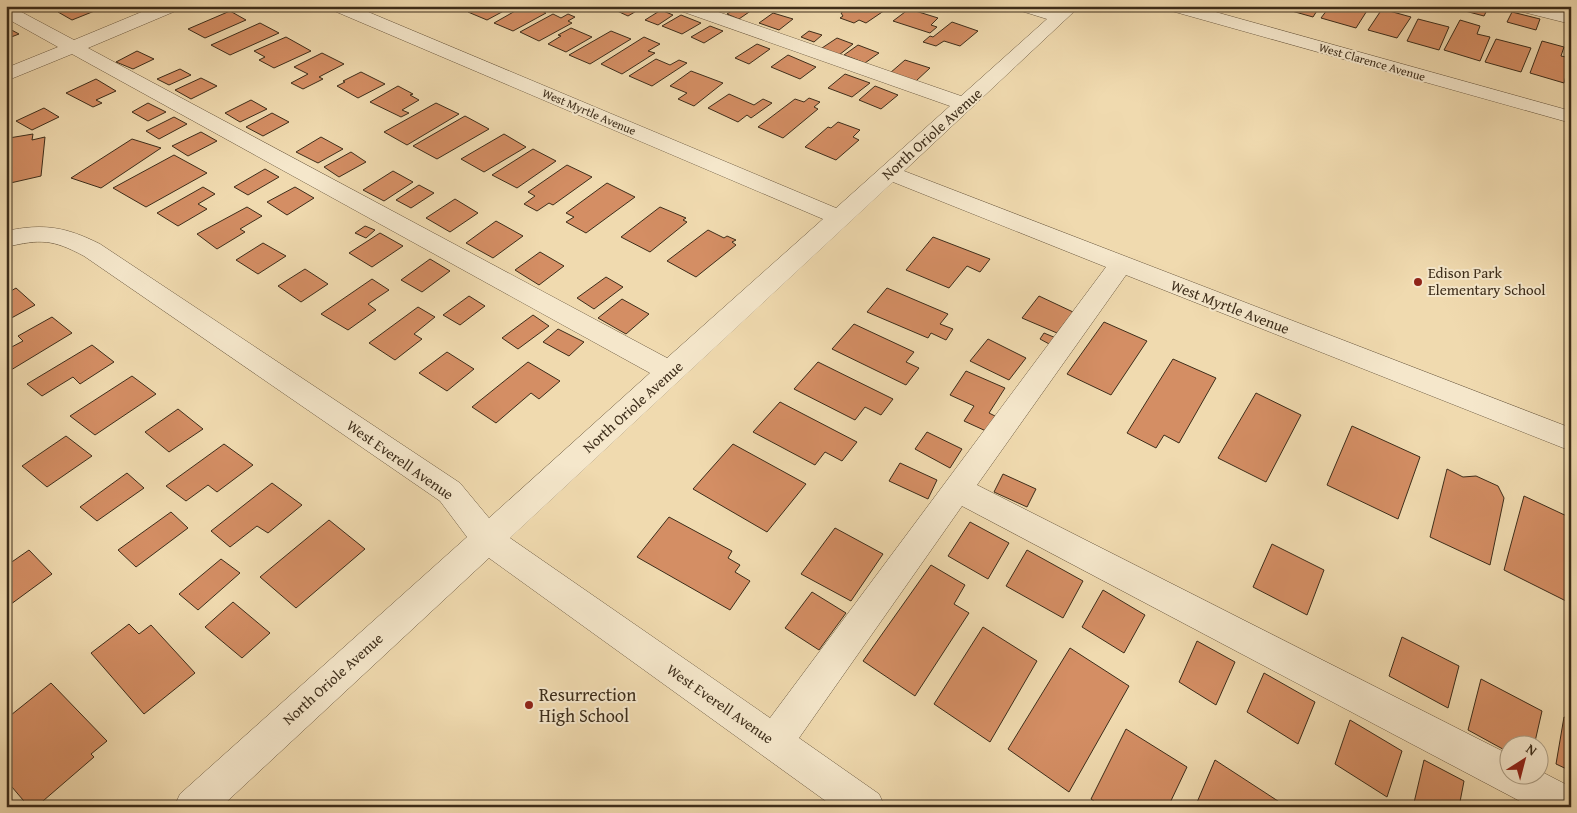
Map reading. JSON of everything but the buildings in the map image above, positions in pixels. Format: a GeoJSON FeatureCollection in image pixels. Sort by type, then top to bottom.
{"type":"FeatureCollection","features":[{"type":"Feature","properties":{"kind":"street"},"geometry":{"type":"LineString","coordinates":[[6,75],[172,6]]}},
{"type":"Feature","properties":{"kind":"street","name":"West Myrtle Avenue"},"geometry":{"type":"LineString","coordinates":[[338,6],[840,218]]}},
{"type":"Feature","properties":{"kind":"street"},"geometry":{"type":"LineString","coordinates":[[684,6],[965,104]]}},
{"type":"Feature","properties":{"kind":"street"},"geometry":{"type":"LineString","coordinates":[[1024,6],[1066,12]]}},
{"type":"Feature","properties":{"kind":"street","name":"West Clarence Avenue"},"geometry":{"type":"LineString","coordinates":[[1174,6],[1571,117]]}},
{"type":"Feature","properties":{"kind":"street"},"geometry":{"type":"LineString","coordinates":[[1521,6],[1571,19]]}},
{"type":"Feature","properties":{"kind":"street"},"geometry":{"type":"LineString","coordinates":[[6,11],[670,372]]}},
{"type":"Feature","properties":{"kind":"street","name":"North Oriole Avenue"},"geometry":{"type":"LineString","coordinates":[[193,807],[1066,12]]}},
{"type":"Feature","properties":{"kind":"street","name":"West Myrtle Avenue"},"geometry":{"type":"LineString","coordinates":[[889,174],[1571,440]]}},
{"type":"Feature","properties":{"kind":"street","name":"West Everell Avenue"},"geometry":{"type":"LineString","coordinates":[[6,239],[27,234],[50,232],[68,238],[92,250],[450,492],[487,539],[866,807]]}},
{"type":"Feature","properties":{"kind":"street"},"geometry":{"type":"LineString","coordinates":[[774,742],[1121,264]]}},
{"type":"Feature","properties":{"kind":"street"},"geometry":{"type":"LineString","coordinates":[[957,489],[1500,770]]}},
{"type":"Feature","properties":{"kind":"street"},"geometry":{"type":"LineString","coordinates":[[1531,786],[1570,807]]}},
{"type":"Feature","properties":{"kind":"place","name":"Edison Park Elementary School"},"geometry":{"type":"Point","coordinates":[1418,282]}},
{"type":"Feature","properties":{"kind":"place","name":"Resurrection High School"},"geometry":{"type":"Point","coordinates":[529,705]}}]}
